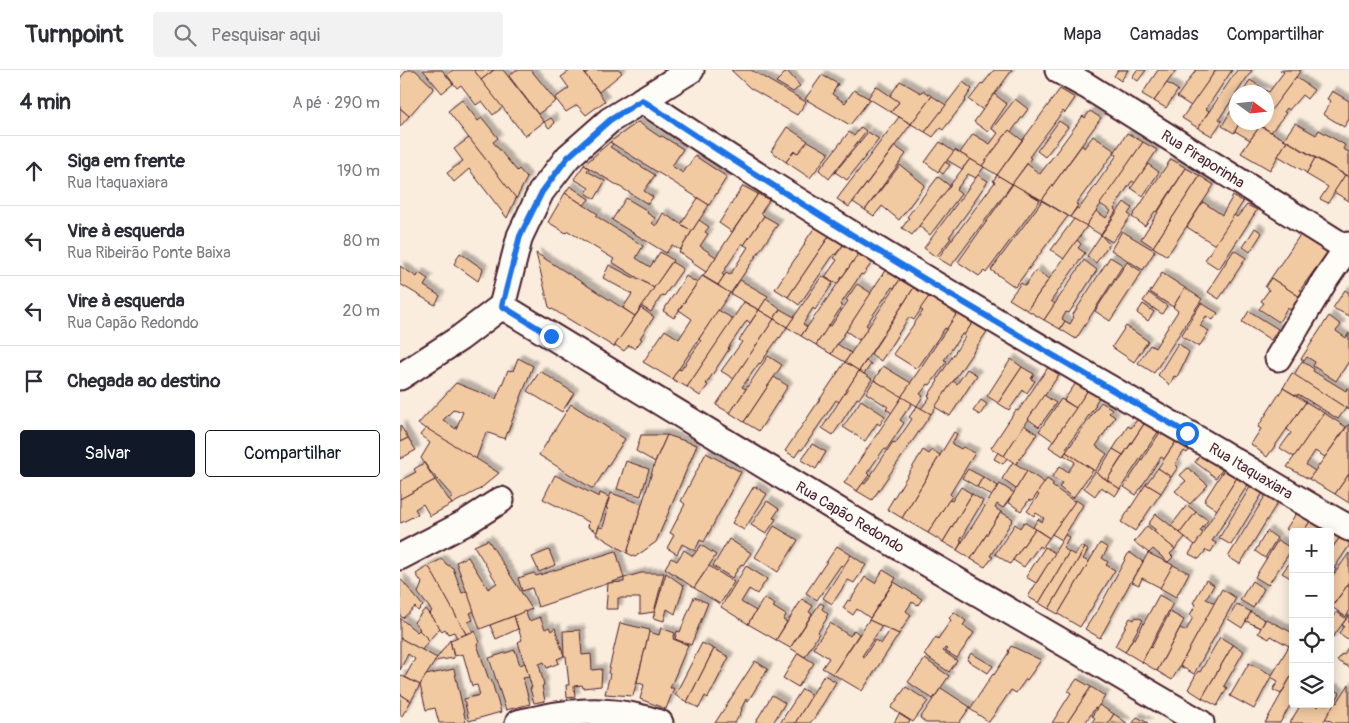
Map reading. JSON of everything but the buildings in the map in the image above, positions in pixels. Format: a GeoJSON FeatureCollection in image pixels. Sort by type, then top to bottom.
{"type":"FeatureCollection","features":[{"type":"Feature","properties":{"kind":"street"},"geometry":{"type":"LineString","coordinates":[[400,377],[460,338],[502,306],[520,236],[542,192],[568,157],[610,120],[642,100],[666,77],[691,70]]}},
{"type":"Feature","properties":{"kind":"street","name":"Rua Piraporinha"},"geometry":{"type":"LineString","coordinates":[[1058,70],[1348,246]]}},
{"type":"Feature","properties":{"kind":"street","name":"Rua Itaquaxiara"},"geometry":{"type":"LineString","coordinates":[[642,100],[804,206],[935,286],[1349,528]]}},
{"type":"Feature","properties":{"kind":"street"},"geometry":{"type":"LineString","coordinates":[[1278,358],[1348,246]]}},
{"type":"Feature","properties":{"kind":"street","name":"Rua Capão Redondo"},"geometry":{"type":"LineString","coordinates":[[502,306],[871,530],[1201,723]]}},
{"type":"Feature","properties":{"kind":"street"},"geometry":{"type":"LineString","coordinates":[[400,557],[465,523],[501,500]]}},
{"type":"Feature","properties":{"kind":"street"},"geometry":{"type":"LineString","coordinates":[[518,723],[554,715],[599,711],[634,715],[660,723]]}},
{"type":"Feature","properties":{"kind":"route"},"geometry":{"type":"LineString","coordinates":[[551,336],[502,306],[520,236],[542,192],[568,157],[610,120],[642,100],[804,206],[1187,433]]}}]}
